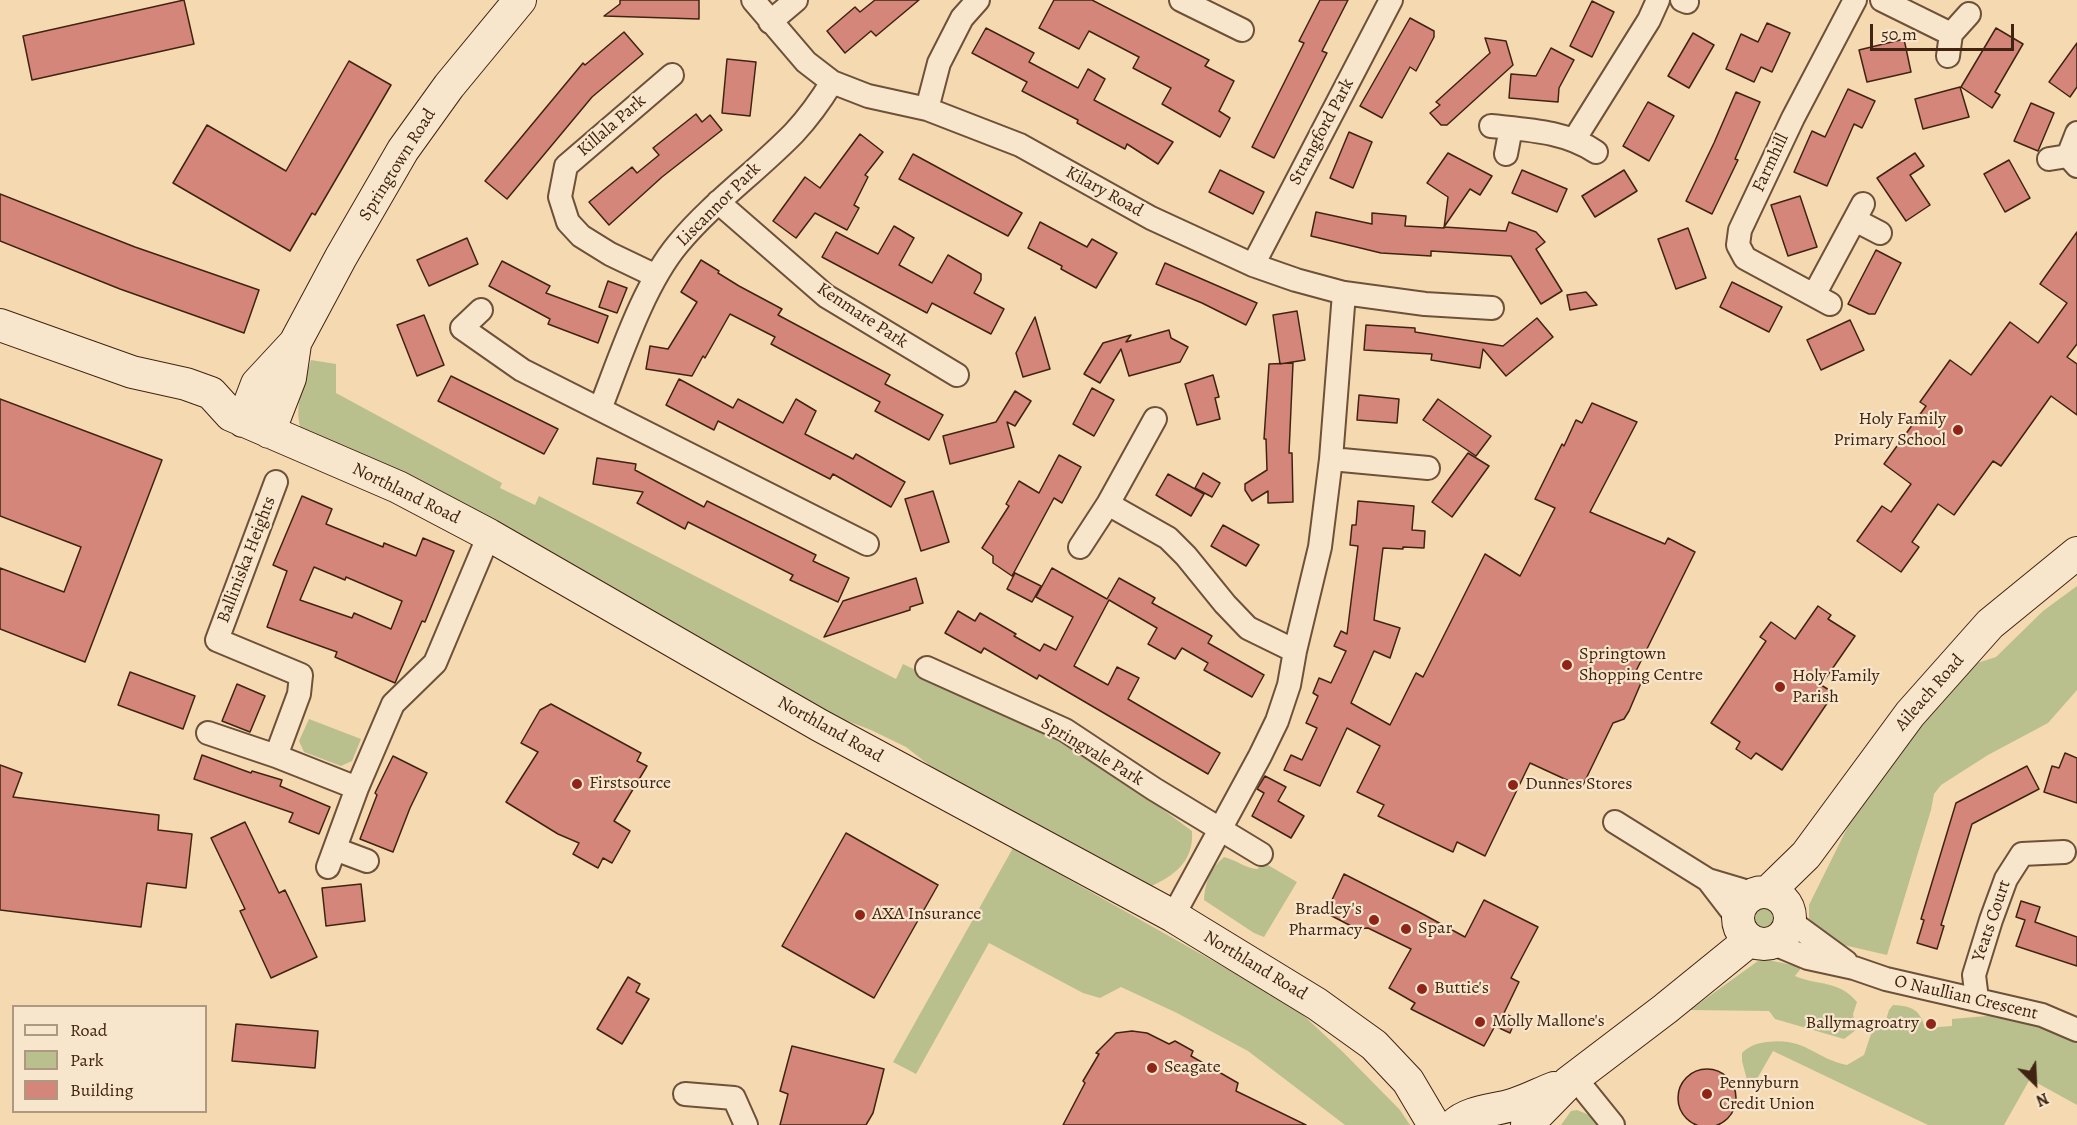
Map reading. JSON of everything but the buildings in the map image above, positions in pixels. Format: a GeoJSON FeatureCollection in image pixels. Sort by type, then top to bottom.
{"type":"FeatureCollection","features":[{"type":"Feature","properties":{"kind":"main road","name":"Springtown Road"},"geometry":{"type":"LineString","coordinates":[[248,423],[257,384],[295,343],[341,257],[403,150],[448,86],[520,0]]}},
{"type":"Feature","properties":{"kind":"main road","name":"Northland Road"},"geometry":{"type":"LineString","coordinates":[[0,325],[132,372],[186,384],[211,393],[248,423],[398,487],[489,536],[819,725],[1173,916],[1317,1004],[1374,1044],[1408,1081],[1434,1125]]}},
{"type":"Feature","properties":{"kind":"main road","name":"Aileach Road"},"geometry":{"type":"LineString","coordinates":[[1766,916],[1806,855],[1910,714],[1990,624],[2077,553]]}},
{"type":"Feature","properties":{"kind":"main road"},"geometry":{"type":"LineString","coordinates":[[1527,1125],[1572,1080],[1665,1009],[1766,916]]}},
{"type":"Feature","properties":{"kind":"main road"},"geometry":{"type":"LineString","coordinates":[[1477,1119],[1572,1080]]}},
{"type":"Feature","properties":{"kind":"main road","name":"Northland Road"},"geometry":{"type":"LineString","coordinates":[[1408,1081],[1477,1119]]}},
{"type":"Feature","properties":{"kind":"street","name":"Kilary Road"},"geometry":{"type":"LineString","coordinates":[[753,0],[806,62],[832,82],[868,96],[927,110],[1020,145],[1151,218],[1253,265],[1344,293],[1425,304],[1492,308]]}},
{"type":"Feature","properties":{"kind":"street"},"geometry":{"type":"LineString","coordinates":[[770,21],[796,0]]}},
{"type":"Feature","properties":{"kind":"street"},"geometry":{"type":"LineString","coordinates":[[927,110],[939,63],[962,18],[978,0]]}},
{"type":"Feature","properties":{"kind":"street"},"geometry":{"type":"LineString","coordinates":[[1181,0],[1242,30]]}},
{"type":"Feature","properties":{"kind":"street","name":"Strangford Park"},"geometry":{"type":"LineString","coordinates":[[1253,265],[1391,0]]}},
{"type":"Feature","properties":{"kind":"street"},"geometry":{"type":"LineString","coordinates":[[1574,140],[1649,20],[1658,0]]}},
{"type":"Feature","properties":{"kind":"street","name":"Farmhill"},"geometry":{"type":"LineString","coordinates":[[1855,0],[1793,118],[1740,230],[1738,245],[1745,258],[1822,300],[1859,212],[1880,233]]}},
{"type":"Feature","properties":{"kind":"street"},"geometry":{"type":"LineString","coordinates":[[1882,0],[1950,45],[1969,14]]}},
{"type":"Feature","properties":{"kind":"street","name":"Killala Park"},"geometry":{"type":"LineString","coordinates":[[656,276],[610,254],[581,236],[568,222],[560,197],[566,166],[672,75]]}},
{"type":"Feature","properties":{"kind":"street","name":"Liscannor Park"},"geometry":{"type":"LineString","coordinates":[[600,409],[645,298],[656,276],[677,245],[718,202],[794,133],[832,82]]}},
{"type":"Feature","properties":{"kind":"street"},"geometry":{"type":"LineString","coordinates":[[1506,154],[1501,127],[1557,134],[1596,152]]}},
{"type":"Feature","properties":{"kind":"street"},"geometry":{"type":"LineString","coordinates":[[2065,160],[2077,133]]}},
{"type":"Feature","properties":{"kind":"street","name":"Kenmare Park"},"geometry":{"type":"LineString","coordinates":[[718,202],[826,296],[957,375]]}},
{"type":"Feature","properties":{"kind":"street"},"geometry":{"type":"LineString","coordinates":[[1173,916],[1277,721],[1289,685],[1320,547],[1331,459],[1344,293]]}},
{"type":"Feature","properties":{"kind":"street"},"geometry":{"type":"LineString","coordinates":[[481,310],[462,328],[522,370],[867,544]]}},
{"type":"Feature","properties":{"kind":"street"},"geometry":{"type":"LineString","coordinates":[[1080,547],[1108,504],[1155,419]]}},
{"type":"Feature","properties":{"kind":"street"},"geometry":{"type":"LineString","coordinates":[[1331,459],[1415,460]]}},
{"type":"Feature","properties":{"kind":"street","name":"Balliniska Heights"},"geometry":{"type":"LineString","coordinates":[[276,482],[217,640],[301,675],[300,694],[276,756]]}},
{"type":"Feature","properties":{"kind":"street"},"geometry":{"type":"LineString","coordinates":[[1108,504],[1168,538],[1186,556],[1224,604],[1248,628],[1295,651]]}},
{"type":"Feature","properties":{"kind":"street"},"geometry":{"type":"LineString","coordinates":[[367,861],[332,858],[357,789],[393,704],[435,663],[489,536]]}},
{"type":"Feature","properties":{"kind":"street","name":"Springvale Park"},"geometry":{"type":"LineString","coordinates":[[927,668],[1065,730],[1154,789],[1261,854]]}},
{"type":"Feature","properties":{"kind":"street"},"geometry":{"type":"LineString","coordinates":[[208,733],[276,756],[357,789]]}},
{"type":"Feature","properties":{"kind":"street","name":"O Naullian Crescent"},"geometry":{"type":"LineString","coordinates":[[1615,822],[1854,968],[1886,979],[2042,1015],[2077,1029]]}},
{"type":"Feature","properties":{"kind":"street","name":"Yeats Court"},"geometry":{"type":"LineString","coordinates":[[1977,999],[1974,975],[1990,920],[2012,867],[2022,854],[2064,852]]}},
{"type":"Feature","properties":{"kind":"street"},"geometry":{"type":"LineString","coordinates":[[1572,1080],[1613,1125]]}},
{"type":"Feature","properties":{"kind":"street"},"geometry":{"type":"LineString","coordinates":[[685,1094],[734,1098],[746,1125]]}},
{"type":"Feature","properties":{"kind":"green space"},"geometry":{"type":"Polygon","coordinates":[[[311,360],[336,364],[336,393],[502,483],[500,488],[535,505],[539,496],[896,679],[903,664],[1061,740],[1128,784],[1192,831],[1192,842],[1186,859],[1174,873],[1149,887],[952,783],[906,747],[837,717],[301,429],[299,403],[311,360]]]}},
{"type":"Feature","properties":{"kind":"green space"},"geometry":{"type":"Polygon","coordinates":[[[2077,586],[2077,690],[2048,723],[1988,755],[1941,785],[1934,794],[1887,955],[1835,943],[1811,925],[1809,905],[1858,806],[1910,734],[1971,665],[1996,657],[2043,611],[2077,586]]]}},
{"type":"Feature","properties":{"kind":"green space"},"geometry":{"type":"Polygon","coordinates":[[[309,719],[361,739],[352,761],[341,766],[304,752],[299,741],[309,719]]]}},
{"type":"Feature","properties":{"kind":"green space"},"geometry":{"type":"Polygon","coordinates":[[[1013,848],[1254,984],[1303,1015],[1400,1110],[1410,1125],[1345,1125],[1248,1051],[1177,1013],[1121,987],[1100,998],[1083,993],[989,943],[916,1074],[893,1062],[1013,848]]]}},
{"type":"Feature","properties":{"kind":"green space"},"geometry":{"type":"Polygon","coordinates":[[[1224,857],[1254,869],[1258,869],[1261,861],[1297,882],[1264,937],[1254,933],[1204,900],[1209,876],[1224,857]]]}},
{"type":"Feature","properties":{"kind":"green space"},"geometry":{"type":"Polygon","coordinates":[[[1764,900],[1777,905],[1782,918],[1777,931],[1764,936],[1751,931],[1746,918],[1751,905],[1764,900]]]}},
{"type":"Feature","properties":{"kind":"green space"},"geometry":{"type":"Polygon","coordinates":[[[1768,960],[1802,967],[1795,976],[1836,987],[1850,995],[1857,1002],[1853,1014],[1856,1030],[1844,1039],[1775,1019],[1769,1011],[1690,1010],[1758,961],[1768,960]]]}},
{"type":"Feature","properties":{"kind":"green space"},"geometry":{"type":"Polygon","coordinates":[[[1893,1005],[1906,1006],[1915,1010],[1921,1017],[1925,1028],[1952,1026],[1952,1019],[1998,1015],[2077,1036],[2077,1105],[2030,1079],[2004,1125],[1928,1125],[1773,1051],[1750,1091],[1742,1053],[1750,1047],[1767,1042],[1791,1042],[1847,1065],[1864,1055],[1875,1022],[1885,1023],[1893,1005]]]}},
{"type":"Feature","properties":{"kind":"green space"},"geometry":{"type":"Polygon","coordinates":[[[1577,1110],[1594,1117],[1600,1125],[1561,1125],[1571,1111],[1577,1110]]]}},
{"type":"Feature","properties":{"kind":"place","name":"Holy Family Primary School"},"geometry":{"type":"Point","coordinates":[1958,430]}},
{"type":"Feature","properties":{"kind":"place","name":"Springtown Shopping Centre"},"geometry":{"type":"Point","coordinates":[1567,665]}},
{"type":"Feature","properties":{"kind":"place","name":"Holy Family Parish"},"geometry":{"type":"Point","coordinates":[1780,687]}},
{"type":"Feature","properties":{"kind":"place","name":"Firstsource"},"geometry":{"type":"Point","coordinates":[577,784]}},
{"type":"Feature","properties":{"kind":"place","name":"Dunnes Stores"},"geometry":{"type":"Point","coordinates":[1513,785]}},
{"type":"Feature","properties":{"kind":"place","name":"AXA Insurance"},"geometry":{"type":"Point","coordinates":[860,915]}},
{"type":"Feature","properties":{"kind":"place","name":"Bradley's Pharmacy"},"geometry":{"type":"Point","coordinates":[1374,920]}},
{"type":"Feature","properties":{"kind":"place","name":"Spar"},"geometry":{"type":"Point","coordinates":[1406,929]}},
{"type":"Feature","properties":{"kind":"place","name":"Buttie's"},"geometry":{"type":"Point","coordinates":[1422,989]}},
{"type":"Feature","properties":{"kind":"place","name":"Molly Mallone's"},"geometry":{"type":"Point","coordinates":[1480,1022]}},
{"type":"Feature","properties":{"kind":"place","name":"Ballymagroatry"},"geometry":{"type":"Point","coordinates":[1931,1024]}},
{"type":"Feature","properties":{"kind":"place","name":"Seagate"},"geometry":{"type":"Point","coordinates":[1152,1068]}},
{"type":"Feature","properties":{"kind":"place","name":"Pennyburn Credit Union"},"geometry":{"type":"Point","coordinates":[1707,1094]}}]}
